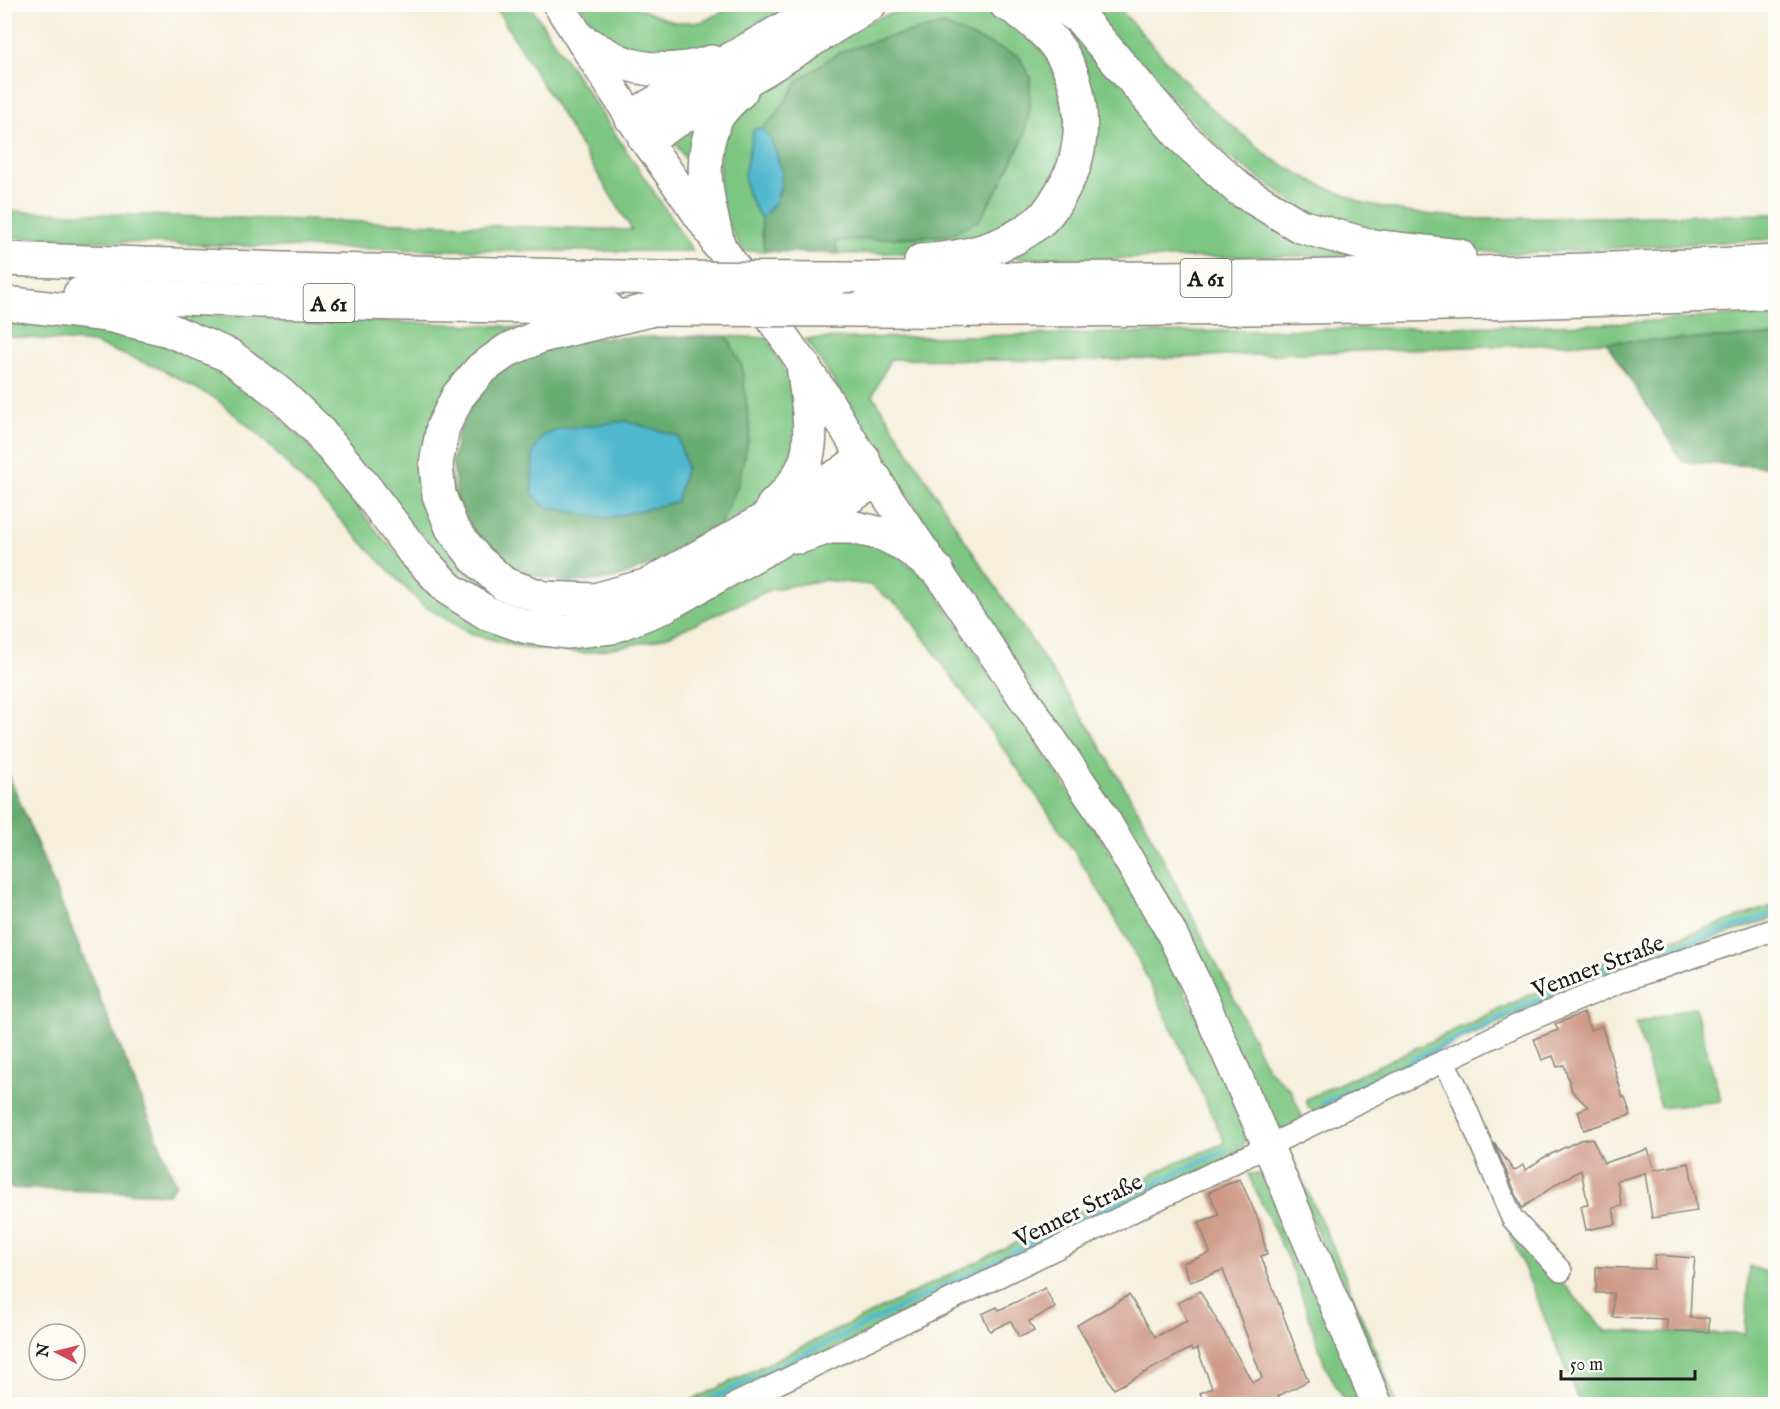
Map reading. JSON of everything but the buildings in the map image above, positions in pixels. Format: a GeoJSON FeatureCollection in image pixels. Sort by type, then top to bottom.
{"type":"FeatureCollection","features":[{"type":"Feature","properties":{"kind":"highway"},"geometry":{"type":"LineString","coordinates":[[718,244],[707,199],[705,158],[714,122],[764,56],[827,4]]}},
{"type":"Feature","properties":{"kind":"highway"},"geometry":{"type":"LineString","coordinates":[[638,128],[764,56],[870,4]]}},
{"type":"Feature","properties":{"kind":"highway"},"geometry":{"type":"LineString","coordinates":[[835,279],[872,265],[953,259],[979,252],[1005,242],[1038,223],[1057,201],[1074,167],[1081,132],[1079,97],[1068,64],[1049,35],[1016,8],[1006,4]]}},
{"type":"Feature","properties":{"kind":"highway"},"geometry":{"type":"LineString","coordinates":[[1060,4],[1081,19],[1190,144],[1239,189],[1300,226],[1371,246],[1576,270]]}},
{"type":"Feature","properties":{"kind":"highway"},"geometry":{"type":"LineString","coordinates":[[584,42],[630,65],[662,70],[695,68],[764,56]]}},
{"type":"Feature","properties":{"kind":"highway","name":"A 61"},"geometry":{"type":"LineString","coordinates":[[4,259],[284,269],[657,293],[856,310],[1459,304],[1776,292]]}},
{"type":"Feature","properties":{"kind":"highway","name":"A 61"},"geometry":{"type":"LineString","coordinates":[[4,290],[260,301],[657,293],[835,279],[1224,278],[1576,270],[1776,262]]}},
{"type":"Feature","properties":{"kind":"highway"},"geometry":{"type":"LineString","coordinates":[[657,293],[508,350],[481,369],[458,396],[443,427],[436,464],[439,495],[452,528],[475,558],[504,584],[544,598],[595,600],[649,585],[842,473],[870,469]]}},
{"type":"Feature","properties":{"kind":"highway"},"geometry":{"type":"LineString","coordinates":[[4,303],[108,315],[169,330],[230,356],[280,394],[316,428],[413,551],[449,589],[487,613],[527,627],[566,632],[611,627],[660,608],[774,544],[870,469]]}},
{"type":"Feature","properties":{"kind":"highway"},"geometry":{"type":"LineString","coordinates":[[740,534],[779,500],[799,474],[807,458],[808,402],[803,364]]}},
{"type":"Feature","properties":{"kind":"highway"},"geometry":{"type":"LineString","coordinates":[[774,544],[829,527],[851,527],[883,534],[903,543],[937,570]]}},
{"type":"Feature","properties":{"kind":"street"},"geometry":{"type":"LineString","coordinates":[[558,4],[638,128],[824,394],[870,469],[1098,808],[1170,930],[1268,1146],[1377,1404]]}},
{"type":"Feature","properties":{"kind":"street","name":"Venner Straße"},"geometry":{"type":"LineString","coordinates":[[735,1404],[1520,1024],[1626,979],[1776,929]]}},
{"type":"Feature","properties":{"kind":"street"},"geometry":{"type":"LineString","coordinates":[[1443,1061],[1457,1087],[1512,1218],[1561,1271]]}},
{"type":"Feature","properties":{"kind":"green space"},"geometry":{"type":"Polygon","coordinates":[[[529,4],[693,251],[349,249],[5,237],[5,211],[632,230],[494,5],[529,4]]]}},
{"type":"Feature","properties":{"kind":"green space"},"geometry":{"type":"Polygon","coordinates":[[[932,4],[953,4],[988,10],[1018,25],[1044,53],[1059,80],[1066,106],[1066,134],[1059,164],[1044,193],[1026,213],[997,234],[945,252],[838,254],[835,241],[950,235],[979,220],[1001,184],[1024,137],[1030,107],[980,41],[944,25],[888,37],[838,53],[799,80],[776,116],[761,128],[754,129],[747,192],[761,219],[764,251],[743,251],[719,208],[720,124],[741,98],[837,38],[880,17],[932,4]]]}},
{"type":"Feature","properties":{"kind":"green space"},"geometry":{"type":"Polygon","coordinates":[[[1021,4],[1050,5],[1170,129],[1372,255],[992,258],[1025,240],[1088,127],[1021,4]]]}},
{"type":"Feature","properties":{"kind":"green space"},"geometry":{"type":"Polygon","coordinates":[[[580,5],[630,5],[674,22],[702,22],[736,5],[799,5],[744,37],[696,58],[626,55],[593,25],[580,5]]]}},
{"type":"Feature","properties":{"kind":"green space"},"geometry":{"type":"Polygon","coordinates":[[[1079,5],[1116,5],[1206,104],[1272,159],[1316,183],[1364,203],[1405,212],[1476,219],[1775,214],[1775,239],[1507,254],[1388,240],[1304,209],[1227,156],[1097,19],[1079,5]]]}},
{"type":"Feature","properties":{"kind":"green space"},"geometry":{"type":"Polygon","coordinates":[[[944,25],[1019,56],[1030,77],[1030,107],[1024,137],[1001,184],[979,220],[950,235],[835,241],[838,254],[764,251],[761,219],[766,213],[773,147],[771,139],[761,128],[776,116],[799,80],[838,53],[888,37],[944,25]]]}},
{"type":"Feature","properties":{"kind":"green space"},"geometry":{"type":"Polygon","coordinates":[[[700,114],[695,161],[689,165],[670,135],[700,114]]]}},
{"type":"Feature","properties":{"kind":"green space"},"geometry":{"type":"Polygon","coordinates":[[[151,313],[503,326],[521,329],[435,422],[476,567],[583,604],[565,622],[467,590],[340,448],[151,313]]]}},
{"type":"Feature","properties":{"kind":"green space"},"geometry":{"type":"Polygon","coordinates":[[[1776,313],[1775,336],[1082,361],[890,359],[873,395],[962,536],[1093,733],[1139,812],[1239,1008],[1261,1057],[1268,1069],[1291,1090],[1304,1121],[1284,1130],[1279,1128],[1253,1088],[1122,827],[806,339],[1603,324],[1776,313]]]}},
{"type":"Feature","properties":{"kind":"green space"},"geometry":{"type":"Polygon","coordinates":[[[4,316],[42,319],[138,337],[179,351],[209,365],[255,394],[304,440],[381,536],[430,588],[519,637],[798,544],[870,536],[925,576],[1139,896],[1246,1119],[1246,1141],[1235,1155],[721,1404],[684,1404],[1179,1161],[1225,1143],[1151,986],[1101,894],[1030,786],[903,609],[870,585],[825,580],[772,589],[670,635],[652,641],[585,653],[523,648],[471,634],[422,605],[258,434],[216,399],[161,369],[93,343],[5,336],[4,316]]]}},
{"type":"Feature","properties":{"kind":"green space"},"geometry":{"type":"Polygon","coordinates":[[[727,336],[767,338],[793,385],[801,448],[764,505],[716,533],[738,485],[742,367],[727,336]]]}},
{"type":"Feature","properties":{"kind":"green space"},"geometry":{"type":"Polygon","coordinates":[[[727,336],[742,367],[750,432],[738,485],[716,533],[666,559],[614,579],[568,583],[523,573],[495,555],[475,534],[459,503],[452,462],[459,429],[482,385],[510,362],[571,338],[727,336]],[[626,421],[686,467],[678,436],[626,421]]]}},
{"type":"Feature","properties":{"kind":"green space"},"geometry":{"type":"Polygon","coordinates":[[[1775,336],[1775,467],[1683,462],[1606,342],[1775,336]]]}},
{"type":"Feature","properties":{"kind":"green space"},"geometry":{"type":"Polygon","coordinates":[[[4,763],[176,1184],[169,1194],[5,1188],[4,763]]]}},
{"type":"Feature","properties":{"kind":"green space"},"geometry":{"type":"Polygon","coordinates":[[[1775,905],[1775,918],[1674,951],[1534,1007],[1424,1057],[1314,1112],[1308,1107],[1306,1099],[1588,968],[1775,905]]]}},
{"type":"Feature","properties":{"kind":"green space"},"geometry":{"type":"Polygon","coordinates":[[[1695,1007],[1721,1101],[1661,1108],[1636,1023],[1695,1007]]]}},
{"type":"Feature","properties":{"kind":"green space"},"geometry":{"type":"Polygon","coordinates":[[[1288,1149],[1334,1249],[1397,1404],[1388,1404],[1290,1166],[1288,1149]]]}},
{"type":"Feature","properties":{"kind":"green space"},"geometry":{"type":"Polygon","coordinates":[[[1248,1174],[1268,1174],[1369,1404],[1345,1404],[1325,1366],[1295,1275],[1248,1174]]]}},
{"type":"Feature","properties":{"kind":"green space"},"geometry":{"type":"Polygon","coordinates":[[[1504,1219],[1606,1331],[1745,1334],[1749,1266],[1775,1272],[1775,1404],[1580,1404],[1504,1219]]]}},
{"type":"Feature","properties":{"kind":"water"},"geometry":{"type":"Polygon","coordinates":[[[761,128],[771,139],[782,171],[780,189],[775,203],[761,219],[747,192],[744,174],[754,129],[761,128]]]}},
{"type":"Feature","properties":{"kind":"water"},"geometry":{"type":"Polygon","coordinates":[[[626,421],[678,436],[686,467],[676,502],[608,518],[546,507],[532,493],[533,454],[542,436],[560,429],[626,421]]]}},
{"type":"Feature","properties":{"kind":"waterway"},"geometry":{"type":"LineString","coordinates":[[1323,1103],[1594,973],[1776,913]]}},
{"type":"Feature","properties":{"kind":"waterway"},"geometry":{"type":"LineString","coordinates":[[701,1404],[1225,1150]]}}]}
